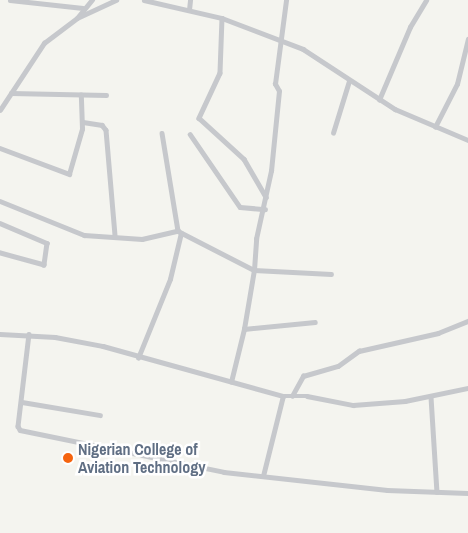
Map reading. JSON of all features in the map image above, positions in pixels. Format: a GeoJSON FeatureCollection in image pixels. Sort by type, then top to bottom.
{"type":"FeatureCollection","features":[{"type":"Feature","properties":{"kind":"street"},"geometry":{"type":"LineString","coordinates":[[10,0],[83,9]]}},
{"type":"Feature","properties":{"kind":"street"},"geometry":{"type":"LineString","coordinates":[[82,0],[83,9]]}},
{"type":"Feature","properties":{"kind":"street"},"geometry":{"type":"LineString","coordinates":[[77,18],[92,0]]}},
{"type":"Feature","properties":{"kind":"street"},"geometry":{"type":"LineString","coordinates":[[0,110],[37,50],[77,18],[116,0]]}},
{"type":"Feature","properties":{"kind":"street"},"geometry":{"type":"LineString","coordinates":[[144,0],[222,18],[303,50],[378,100],[434,127],[468,140]]}},
{"type":"Feature","properties":{"kind":"street"},"geometry":{"type":"LineString","coordinates":[[189,10],[190,0]]}},
{"type":"Feature","properties":{"kind":"street"},"geometry":{"type":"LineString","coordinates":[[231,382],[244,328],[254,270],[256,239],[267,198],[278,107],[279,91],[275,84],[286,0]]}},
{"type":"Feature","properties":{"kind":"street"},"geometry":{"type":"LineString","coordinates":[[378,100],[410,27],[426,0]]}},
{"type":"Feature","properties":{"kind":"street"},"geometry":{"type":"LineString","coordinates":[[222,18],[220,73],[199,118],[244,159],[267,198]]}},
{"type":"Feature","properties":{"kind":"street"},"geometry":{"type":"LineString","coordinates":[[434,127],[457,84],[468,39]]}},
{"type":"Feature","properties":{"kind":"street"},"geometry":{"type":"LineString","coordinates":[[333,133],[349,80]]}},
{"type":"Feature","properties":{"kind":"street"},"geometry":{"type":"LineString","coordinates":[[11,93],[106,95]]}},
{"type":"Feature","properties":{"kind":"street"},"geometry":{"type":"LineString","coordinates":[[0,148],[69,174],[83,122],[80,115],[81,95]]}},
{"type":"Feature","properties":{"kind":"street"},"geometry":{"type":"LineString","coordinates":[[83,122],[102,125],[106,130],[115,235]]}},
{"type":"Feature","properties":{"kind":"street"},"geometry":{"type":"LineString","coordinates":[[138,358],[170,279],[180,232],[162,133]]}},
{"type":"Feature","properties":{"kind":"street"},"geometry":{"type":"LineString","coordinates":[[190,134],[240,207],[265,209]]}},
{"type":"Feature","properties":{"kind":"street"},"geometry":{"type":"LineString","coordinates":[[0,201],[84,235],[115,235],[142,239],[180,232],[254,270],[330,274]]}},
{"type":"Feature","properties":{"kind":"street"},"geometry":{"type":"LineString","coordinates":[[0,222],[47,243],[44,266],[0,253]]}},
{"type":"Feature","properties":{"kind":"street"},"geometry":{"type":"LineString","coordinates":[[292,396],[303,376],[338,366],[359,351],[438,333],[468,320]]}},
{"type":"Feature","properties":{"kind":"street"},"geometry":{"type":"LineString","coordinates":[[244,328],[276,328],[315,322]]}},
{"type":"Feature","properties":{"kind":"street"},"geometry":{"type":"LineString","coordinates":[[0,334],[29,334],[103,346],[138,358],[282,396],[353,405],[432,397],[468,388]]}},
{"type":"Feature","properties":{"kind":"street"},"geometry":{"type":"LineString","coordinates":[[29,334],[20,430],[178,464],[263,476],[437,492],[468,493]]}},
{"type":"Feature","properties":{"kind":"street"},"geometry":{"type":"LineString","coordinates":[[263,476],[282,396]]}},
{"type":"Feature","properties":{"kind":"street"},"geometry":{"type":"LineString","coordinates":[[432,397],[437,492]]}},
{"type":"Feature","properties":{"kind":"street"},"geometry":{"type":"LineString","coordinates":[[22,402],[100,415]]}},
{"type":"Feature","properties":{"kind":"place","name":"Nigerian College of Aviation Technology"},"geometry":{"type":"Point","coordinates":[68,458]}}]}
